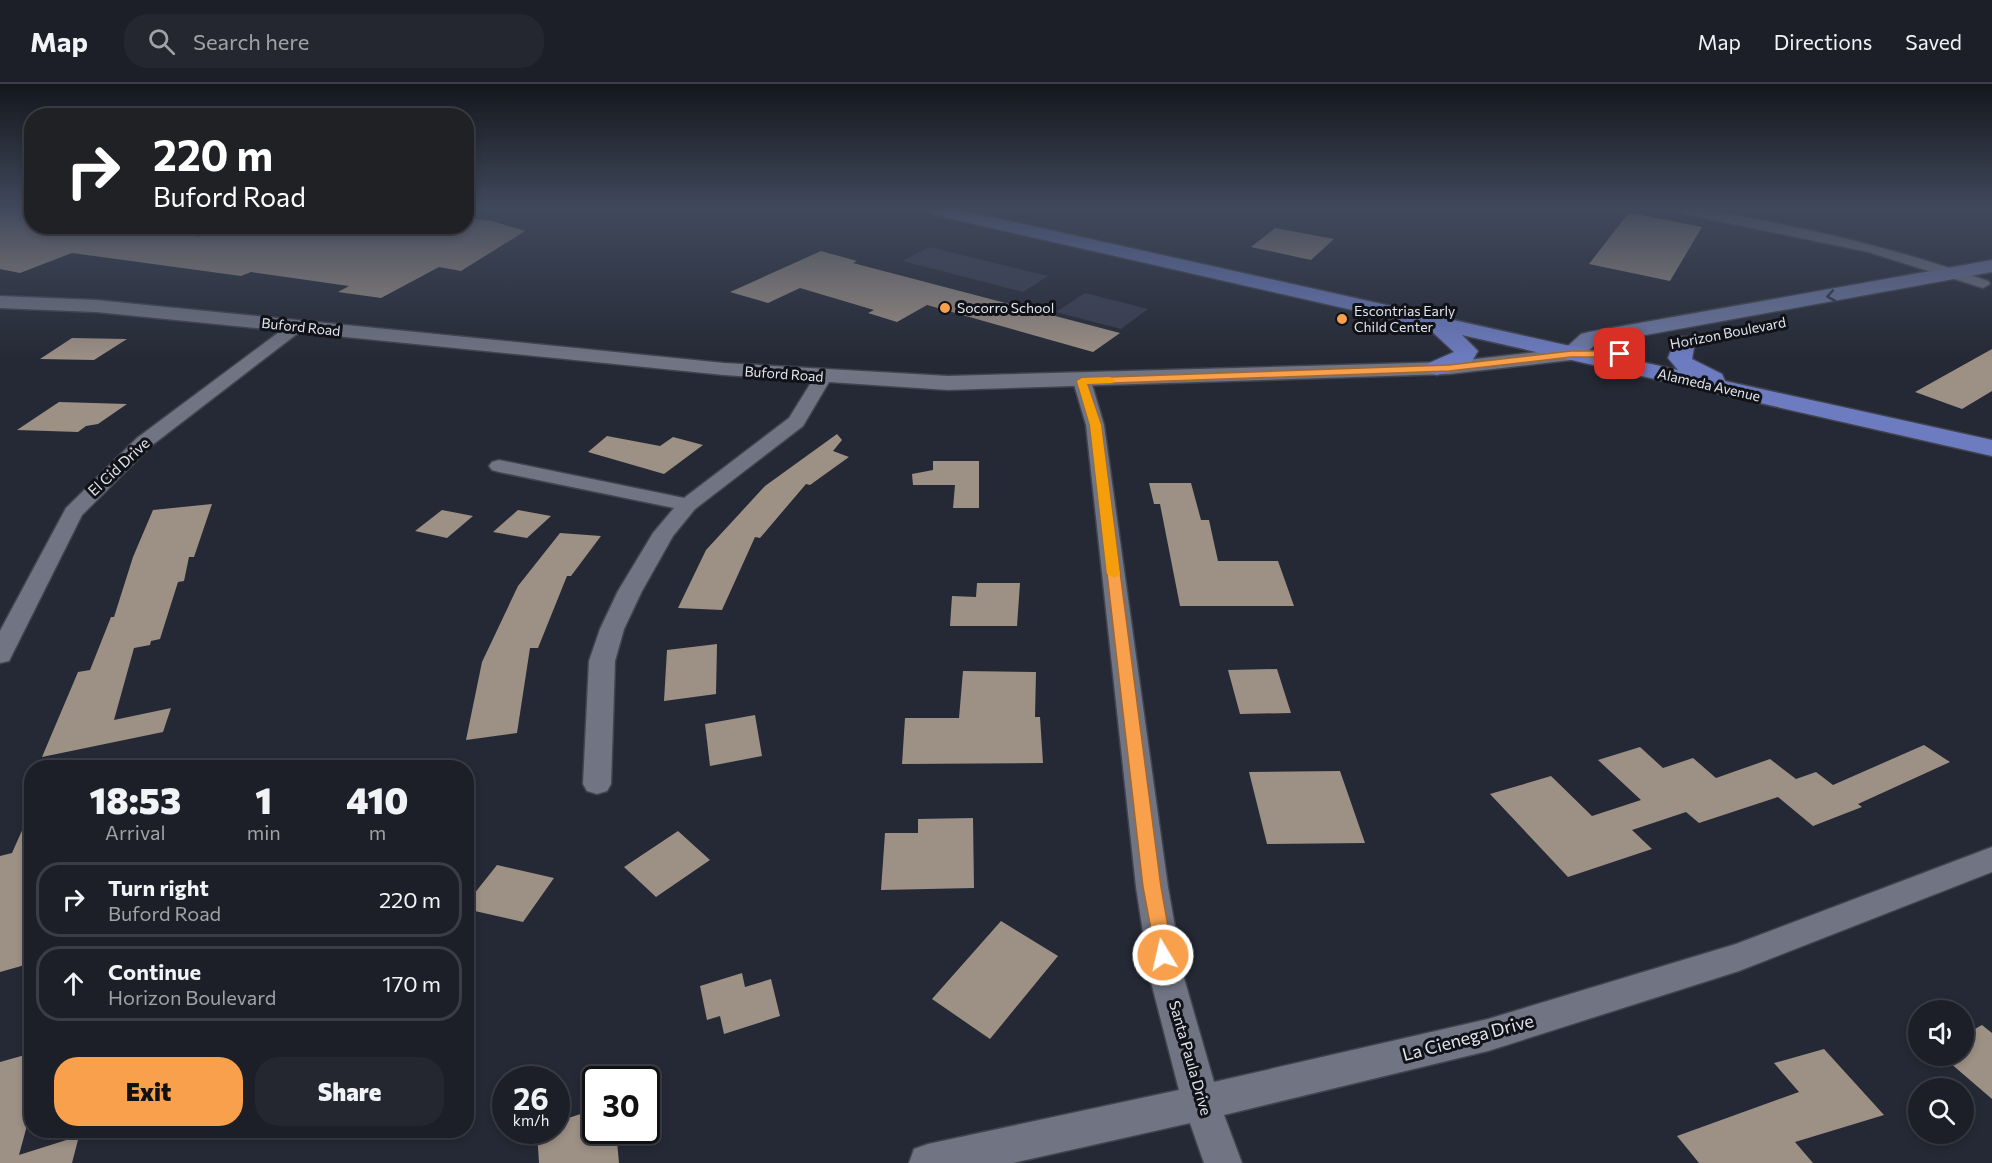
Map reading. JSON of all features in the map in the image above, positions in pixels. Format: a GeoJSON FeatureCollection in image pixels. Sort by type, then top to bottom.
{"type":"FeatureCollection","features":[{"type":"Feature","properties":{"kind":"main road","name":"Alameda Avenue"},"geometry":{"type":"LineString","coordinates":[[1157,260],[1992,448]]}},
{"type":"Feature","properties":{"kind":"main road","name":"Horizon Boulevard"},"geometry":{"type":"LineString","coordinates":[[1571,354],[1589,339],[1955,274],[1989,278]]}},
{"type":"Feature","properties":{"kind":"main road","name":"Horizon Boulevard"},"geometry":{"type":"LineString","coordinates":[[1571,354],[1620,354],[1989,278]]}},
{"type":"Feature","properties":{"kind":"main road"},"geometry":{"type":"LineString","coordinates":[[1434,323],[1466,351],[1463,358],[1437,368]]}},
{"type":"Feature","properties":{"kind":"main road"},"geometry":{"type":"LineString","coordinates":[[1684,342],[1680,358],[1684,364],[1743,392]]}},
{"type":"Feature","properties":{"kind":"street"},"geometry":{"type":"LineString","coordinates":[[1910,260],[1955,274]]}},
{"type":"Feature","properties":{"kind":"street","name":"Buford Road"},"geometry":{"type":"LineString","coordinates":[[0,302],[96,306],[823,377],[948,383],[1082,381],[1437,368],[1571,354]]}},
{"type":"Feature","properties":{"kind":"street","name":"El Cid Drive"},"geometry":{"type":"LineString","coordinates":[[0,655],[73,512],[115,468],[144,442],[296,327]]}},
{"type":"Feature","properties":{"kind":"street"},"geometry":{"type":"LineString","coordinates":[[597,784],[602,661],[612,629],[630,591],[664,533],[688,505],[796,422],[823,377]]}},
{"type":"Feature","properties":{"kind":"street","name":"Santa Paula Drive"},"geometry":{"type":"LineString","coordinates":[[1082,381],[1095,425],[1156,909],[1167,978],[1201,1103],[1223,1163]]}},
{"type":"Feature","properties":{"kind":"street"},"geometry":{"type":"LineString","coordinates":[[499,466],[688,505]]}},
{"type":"Feature","properties":{"kind":"street","name":"La Cienega Drive"},"geometry":{"type":"LineString","coordinates":[[928,1163],[1201,1103],[1488,1035],[1739,957],[1992,859]]}},
{"type":"Feature","properties":{"kind":"shaded area"},"geometry":{"type":"Polygon","coordinates":[[[984,260],[1048,276],[1023,292],[903,261],[984,260]]]}},
{"type":"Feature","properties":{"kind":"shaded area"},"geometry":{"type":"Polygon","coordinates":[[[1085,293],[1148,309],[1121,329],[1056,312],[1085,293]]]}},
{"type":"Feature","properties":{"kind":"building"},"geometry":{"type":"Polygon","coordinates":[[[0,260],[53,260],[20,273],[0,269],[0,260]]]}},
{"type":"Feature","properties":{"kind":"building"},"geometry":{"type":"Polygon","coordinates":[[[126,260],[478,260],[461,271],[439,267],[381,298],[338,292],[349,286],[251,272],[241,276],[126,260]]]}},
{"type":"Feature","properties":{"kind":"building"},"geometry":{"type":"Polygon","coordinates":[[[800,260],[855,260],[857,261],[853,263],[1120,333],[1093,352],[927,305],[897,322],[868,313],[874,310],[800,288],[768,303],[730,292],[800,260]]]}},
{"type":"Feature","properties":{"kind":"building"},"geometry":{"type":"Polygon","coordinates":[[[1592,260],[1682,260],[1670,281],[1589,264],[1592,260]]]}},
{"type":"Feature","properties":{"kind":"building"},"geometry":{"type":"Polygon","coordinates":[[[72,338],[127,339],[94,360],[40,359],[72,338]]]}},
{"type":"Feature","properties":{"kind":"building"},"geometry":{"type":"Polygon","coordinates":[[[1992,349],[1992,391],[1962,409],[1915,392],[1992,349]]]}},
{"type":"Feature","properties":{"kind":"building"},"geometry":{"type":"Polygon","coordinates":[[[59,402],[127,404],[98,424],[86,426],[78,432],[17,430],[59,402]]]}},
{"type":"Feature","properties":{"kind":"building"},"geometry":{"type":"Polygon","coordinates":[[[837,434],[842,440],[833,451],[849,457],[810,485],[806,484],[760,538],[755,537],[722,610],[678,608],[706,550],[765,486],[837,434]]]}},
{"type":"Feature","properties":{"kind":"building"},"geometry":{"type":"Polygon","coordinates":[[[607,436],[660,446],[673,437],[703,445],[664,474],[588,452],[607,436]]]}},
{"type":"Feature","properties":{"kind":"building"},"geometry":{"type":"Polygon","coordinates":[[[933,461],[979,461],[979,508],[953,508],[955,485],[913,485],[912,474],[933,470],[933,461]]]}},
{"type":"Feature","properties":{"kind":"building"},"geometry":{"type":"Polygon","coordinates":[[[1149,483],[1191,483],[1201,520],[1209,520],[1218,561],[1278,561],[1294,606],[1180,606],[1160,504],[1154,504],[1149,483]]]}},
{"type":"Feature","properties":{"kind":"building"},"geometry":{"type":"Polygon","coordinates":[[[212,504],[194,557],[189,557],[184,581],[178,582],[160,639],[151,641],[150,645],[134,648],[114,720],[171,708],[163,732],[42,757],[78,672],[90,670],[111,617],[114,617],[133,557],[153,510],[212,504]]]}},
{"type":"Feature","properties":{"kind":"building"},"geometry":{"type":"Polygon","coordinates":[[[442,510],[473,516],[447,538],[415,531],[442,510]]]}},
{"type":"Feature","properties":{"kind":"building"},"geometry":{"type":"Polygon","coordinates":[[[518,510],[551,516],[527,538],[493,532],[518,510]]]}},
{"type":"Feature","properties":{"kind":"building"},"geometry":{"type":"Polygon","coordinates":[[[560,533],[601,536],[571,576],[567,576],[538,648],[530,648],[517,733],[466,740],[482,662],[518,586],[560,533]]]}},
{"type":"Feature","properties":{"kind":"building"},"geometry":{"type":"Polygon","coordinates":[[[977,583],[1020,583],[1017,626],[950,626],[952,596],[976,597],[977,583]]]}},
{"type":"Feature","properties":{"kind":"building"},"geometry":{"type":"Polygon","coordinates":[[[717,644],[716,694],[664,701],[667,650],[717,644]]]}},
{"type":"Feature","properties":{"kind":"building"},"geometry":{"type":"Polygon","coordinates":[[[1277,669],[1291,713],[1240,714],[1228,670],[1277,669]]]}},
{"type":"Feature","properties":{"kind":"building"},"geometry":{"type":"Polygon","coordinates":[[[963,671],[1036,672],[1035,717],[1040,717],[1043,763],[902,764],[905,718],[959,718],[963,671]]]}},
{"type":"Feature","properties":{"kind":"building"},"geometry":{"type":"Polygon","coordinates":[[[755,715],[762,756],[710,766],[705,724],[755,715]]]}},
{"type":"Feature","properties":{"kind":"building"},"geometry":{"type":"Polygon","coordinates":[[[1924,745],[1950,762],[1858,804],[1862,807],[1813,826],[1778,797],[1699,823],[1686,812],[1632,830],[1652,849],[1568,877],[1490,794],[1551,776],[1592,816],[1641,800],[1598,760],[1640,747],[1663,768],[1693,758],[1716,778],[1770,759],[1796,779],[1816,772],[1833,785],[1924,745]]]}},
{"type":"Feature","properties":{"kind":"building"},"geometry":{"type":"Polygon","coordinates":[[[1340,771],[1365,843],[1267,844],[1249,772],[1340,771]]]}},
{"type":"Feature","properties":{"kind":"building"},"geometry":{"type":"Polygon","coordinates":[[[973,818],[974,888],[881,890],[885,833],[918,833],[918,819],[973,818]]]}},
{"type":"Feature","properties":{"kind":"building"},"geometry":{"type":"Polygon","coordinates":[[[24,826],[24,965],[0,972],[0,856],[12,853],[24,826]]]}},
{"type":"Feature","properties":{"kind":"building"},"geometry":{"type":"Polygon","coordinates":[[[678,831],[710,860],[656,897],[624,867],[678,831]]]}},
{"type":"Feature","properties":{"kind":"building"},"geometry":{"type":"Polygon","coordinates":[[[497,865],[554,878],[523,922],[474,911],[474,894],[497,865]]]}},
{"type":"Feature","properties":{"kind":"building"},"geometry":{"type":"Polygon","coordinates":[[[1001,921],[1058,956],[990,1039],[932,999],[1001,921]]]}},
{"type":"Feature","properties":{"kind":"building"},"geometry":{"type":"Polygon","coordinates":[[[742,973],[745,987],[771,979],[780,1016],[724,1034],[720,1016],[707,1020],[700,986],[742,973]]]}},
{"type":"Feature","properties":{"kind":"building"},"geometry":{"type":"Polygon","coordinates":[[[1982,1025],[1992,1033],[1992,1099],[1974,1084],[1974,1078],[1968,1078],[1954,1066],[1974,1066],[1974,1029],[1982,1025]]]}},
{"type":"Feature","properties":{"kind":"building"},"geometry":{"type":"Polygon","coordinates":[[[1824,1049],[1884,1115],[1795,1142],[1813,1163],[1699,1163],[1677,1136],[1799,1092],[1774,1063],[1824,1049]]]}},
{"type":"Feature","properties":{"kind":"building"},"geometry":{"type":"Polygon","coordinates":[[[24,1055],[24,1137],[19,1155],[78,1138],[72,1163],[0,1163],[0,1062],[24,1055]]]}},
{"type":"Feature","properties":{"kind":"building"},"geometry":{"type":"Polygon","coordinates":[[[582,1114],[582,1144],[617,1144],[619,1163],[539,1163],[538,1144],[570,1144],[570,1117],[582,1114]]]}},
{"type":"Feature","properties":{"kind":"slow traffic"},"geometry":{"type":"LineString","coordinates":[[1110,380],[1082,381],[1095,425],[1114,574]]}},
{"type":"Feature","properties":{"kind":"place","name":"Socorro School"},"geometry":{"type":"Point","coordinates":[945,308]}},
{"type":"Feature","properties":{"kind":"place","name":"Escontrias Early Child Center"},"geometry":{"type":"Point","coordinates":[1342,319]}},
{"type":"Feature","properties":{"kind":"route"},"geometry":{"type":"LineString","coordinates":[[1163,955],[1152,887],[1095,425],[1082,381],[1449,368],[1571,354],[1620,354]]}}]}
